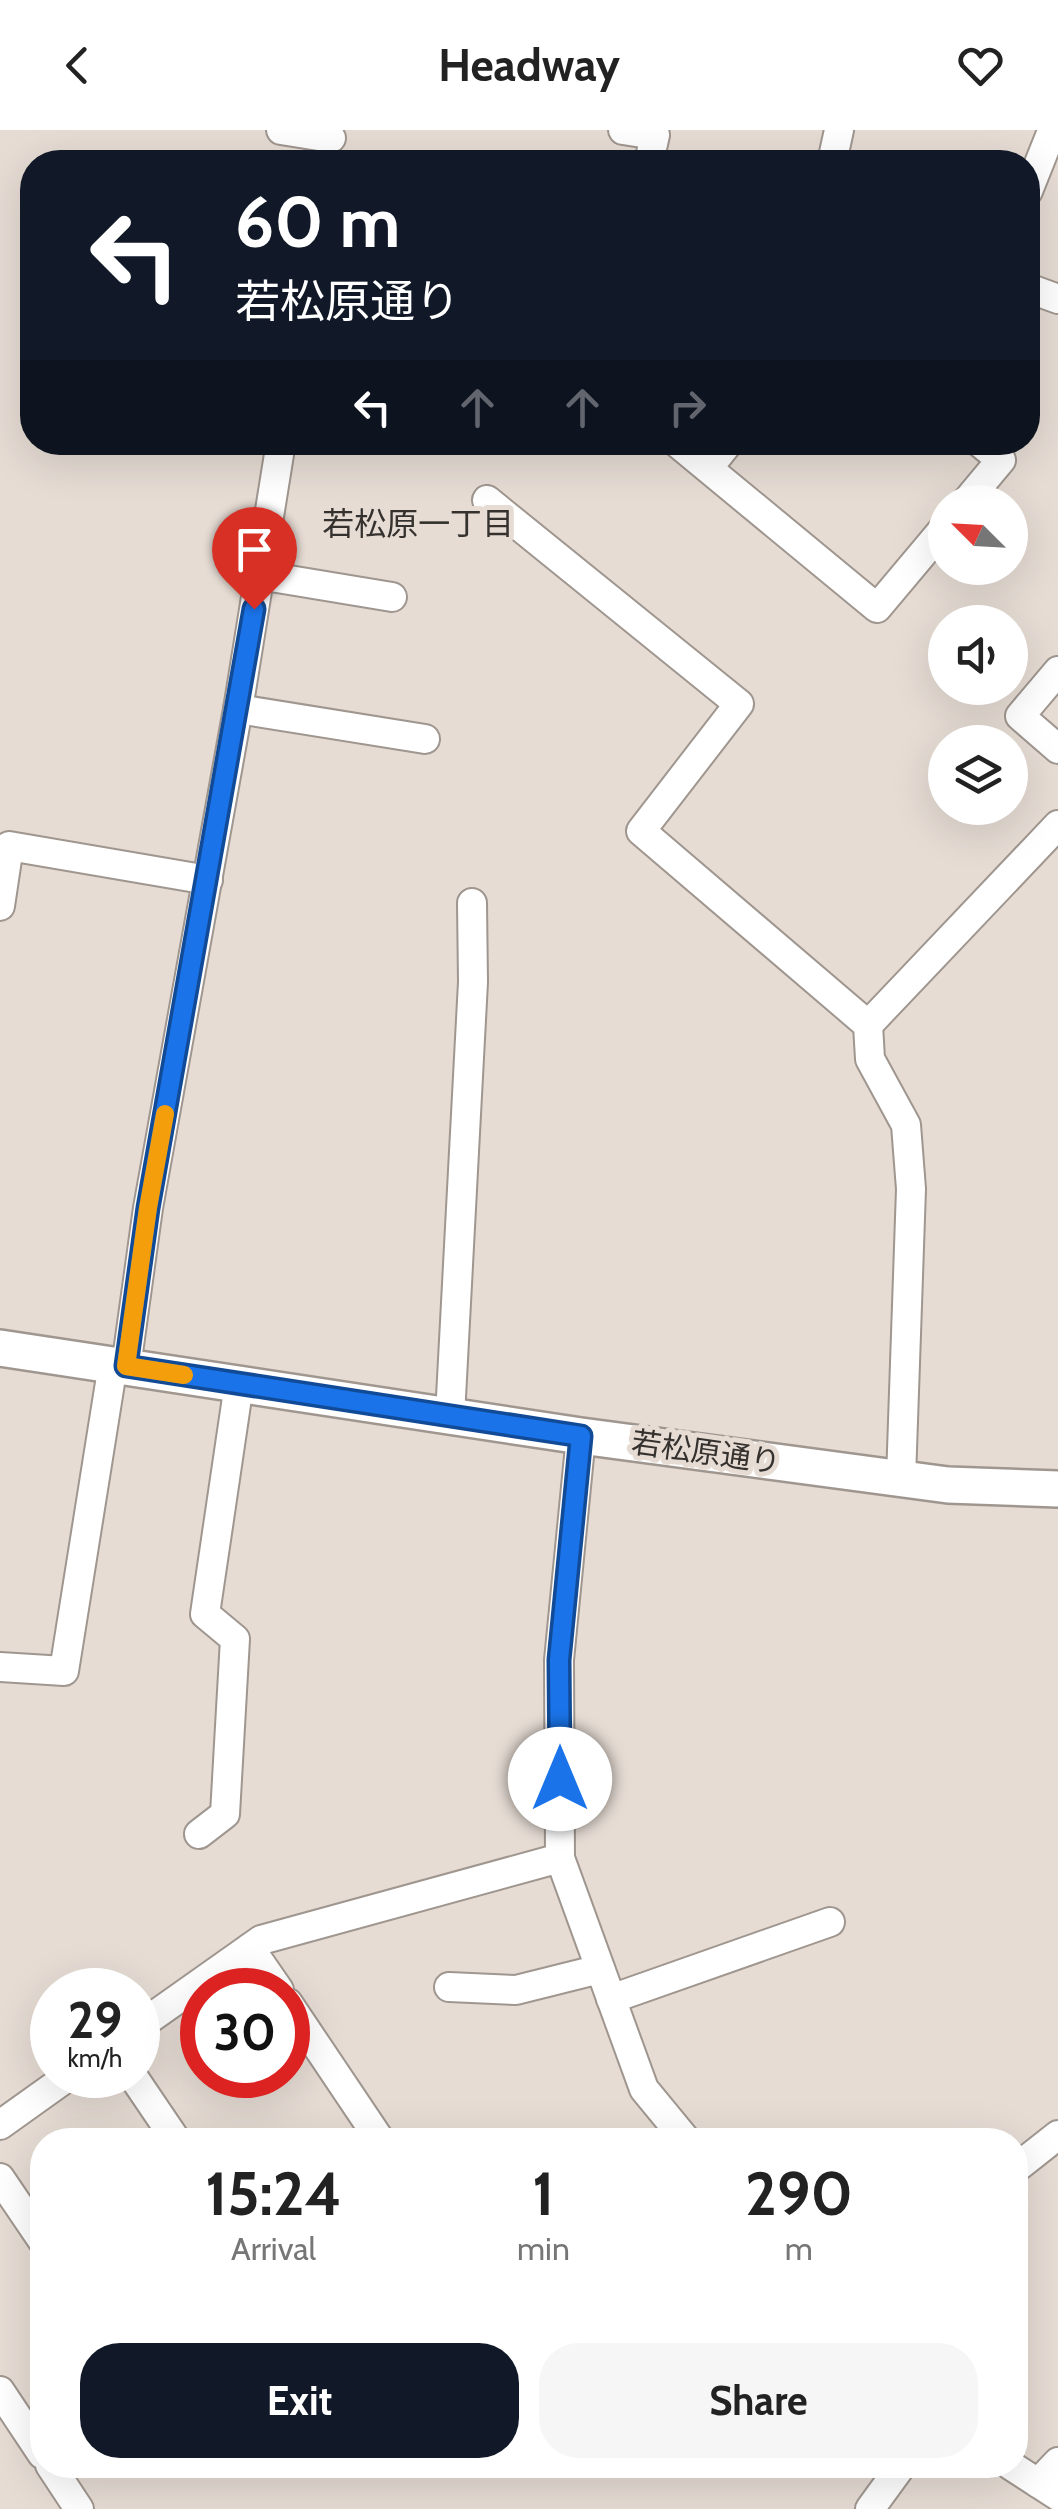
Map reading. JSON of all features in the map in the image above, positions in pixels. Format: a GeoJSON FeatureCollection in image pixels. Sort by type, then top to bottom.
{"type":"FeatureCollection","features":[{"type":"Feature","properties":{"kind":"street"},"geometry":{"type":"LineString","coordinates":[[281,130],[330,144]]}},
{"type":"Feature","properties":{"kind":"street"},"geometry":{"type":"LineString","coordinates":[[623,130],[654,142]]}},
{"type":"Feature","properties":{"kind":"street"},"geometry":{"type":"LineString","coordinates":[[1040,161],[1052,131],[1058,134]]}},
{"type":"Feature","properties":{"kind":"street"},"geometry":{"type":"LineString","coordinates":[[0,1667],[64,1671],[208,880],[279,455]]}},
{"type":"Feature","properties":{"kind":"street"},"geometry":{"type":"LineString","coordinates":[[693,455],[878,608],[928,548]]}},
{"type":"Feature","properties":{"kind":"street"},"geometry":{"type":"LineString","coordinates":[[709,467],[719,455]]}},
{"type":"Feature","properties":{"kind":"street"},"geometry":{"type":"LineString","coordinates":[[980,485],[1001,460],[995,455]]}},
{"type":"Feature","properties":{"kind":"street"},"geometry":{"type":"LineString","coordinates":[[487,500],[738,704],[641,831],[868,1025],[870,1058],[906,1124],[911,1190],[901,1479]]}},
{"type":"Feature","properties":{"kind":"street"},"geometry":{"type":"LineString","coordinates":[[258,576],[392,597]]}},
{"type":"Feature","properties":{"kind":"street"},"geometry":{"type":"LineString","coordinates":[[1058,671],[1020,716],[1058,749]]}},
{"type":"Feature","properties":{"kind":"street"},"geometry":{"type":"LineString","coordinates":[[238,710],[425,739]]}},
{"type":"Feature","properties":{"kind":"street"},"geometry":{"type":"LineString","coordinates":[[868,1025],[1058,825]]}},
{"type":"Feature","properties":{"kind":"street"},"geometry":{"type":"LineString","coordinates":[[0,906],[10,846],[208,880]]}},
{"type":"Feature","properties":{"kind":"street"},"geometry":{"type":"LineString","coordinates":[[450,1416],[473,982],[472,904]]}},
{"type":"Feature","properties":{"kind":"street","name":"若松原通り"},"geometry":{"type":"LineString","coordinates":[[0,1348],[581,1436],[901,1479],[948,1485],[1058,1489]]}},
{"type":"Feature","properties":{"kind":"street"},"geometry":{"type":"LineString","coordinates":[[199,1834],[225,1814],[235,1639],[205,1614],[239,1384]]}},
{"type":"Feature","properties":{"kind":"street"},"geometry":{"type":"LineString","coordinates":[[581,1436],[559,1660],[560,1858],[644,2089],[676,2128]]}},
{"type":"Feature","properties":{"kind":"street"},"geometry":{"type":"LineString","coordinates":[[160,2012],[261,1940],[560,1858]]}},
{"type":"Feature","properties":{"kind":"street"},"geometry":{"type":"LineString","coordinates":[[611,1999],[830,1922]]}},
{"type":"Feature","properties":{"kind":"street"},"geometry":{"type":"LineString","coordinates":[[250,1948],[264,1968]]}},
{"type":"Feature","properties":{"kind":"street"},"geometry":{"type":"LineString","coordinates":[[449,1987],[516,1990],[600,1969]]}},
{"type":"Feature","properties":{"kind":"street"},"geometry":{"type":"LineString","coordinates":[[310,2036],[372,2128]]}},
{"type":"Feature","properties":{"kind":"street"},"geometry":{"type":"LineString","coordinates":[[0,2124],[37,2098]]}},
{"type":"Feature","properties":{"kind":"street"},"geometry":{"type":"LineString","coordinates":[[148,2098],[168,2128]]}},
{"type":"Feature","properties":{"kind":"street"},"geometry":{"type":"LineString","coordinates":[[1028,2159],[1058,2135]]}},
{"type":"Feature","properties":{"kind":"street"},"geometry":{"type":"LineString","coordinates":[[0,2178],[30,2222]]}},
{"type":"Feature","properties":{"kind":"street"},"geometry":{"type":"LineString","coordinates":[[0,2391],[30,2436]]}},
{"type":"Feature","properties":{"kind":"street"},"geometry":{"type":"LineString","coordinates":[[1026,2478],[1048,2495],[1058,2462]]}},
{"type":"Feature","properties":{"kind":"street"},"geometry":{"type":"LineString","coordinates":[[59,2478],[79,2509]]}},
{"type":"Feature","properties":{"kind":"street"},"geometry":{"type":"LineString","coordinates":[[870,2509],[893,2478]]}},
{"type":"Feature","properties":{"kind":"slow traffic"},"geometry":{"type":"LineString","coordinates":[[165,1114],[126,1366],[184,1375]]}},
{"type":"Feature","properties":{"kind":"district","name":"若松原一丁目"},"geometry":{"type":"Point","coordinates":[418,523]}},
{"type":"Feature","properties":{"kind":"route"},"geometry":{"type":"LineString","coordinates":[[254,609],[148,1208],[126,1366],[581,1436],[559,1660],[560,1779]]}}]}
